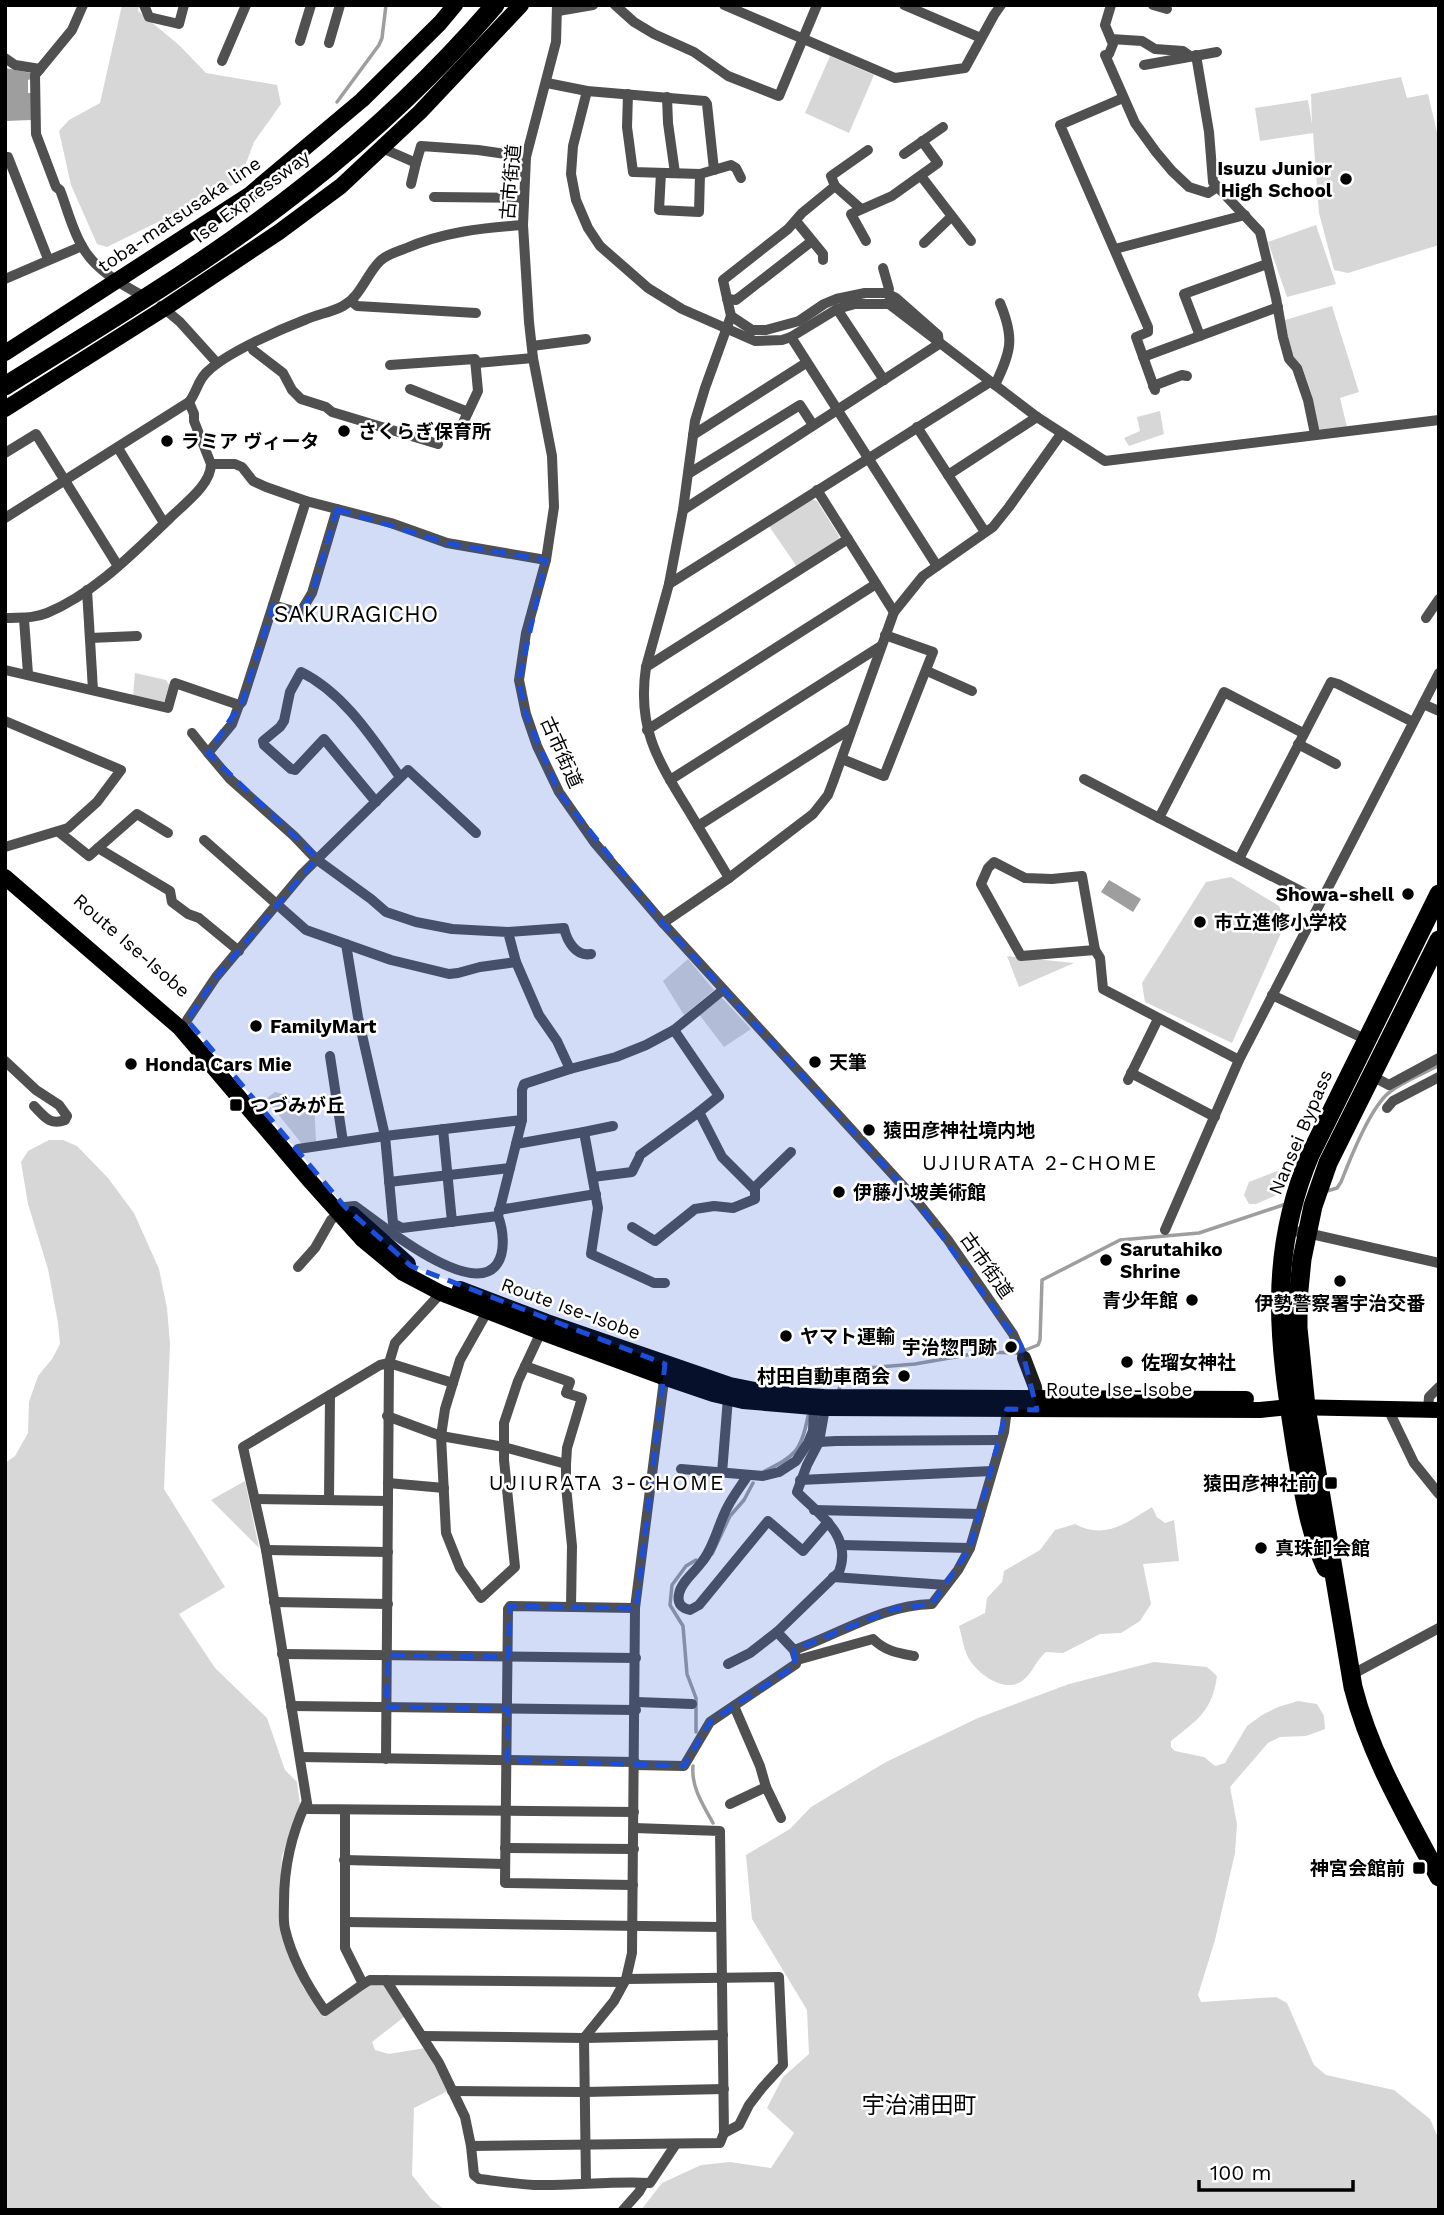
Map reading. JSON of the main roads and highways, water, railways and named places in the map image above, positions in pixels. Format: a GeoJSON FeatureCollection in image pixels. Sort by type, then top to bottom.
{"type":"FeatureCollection","features":[{"type":"Feature","properties":{"kind":"highway","name":"Ise Expressway"},"geometry":{"type":"LineString","coordinates":[[5,373],[195,253],[298,177],[344,141],[430,61],[481,5]]}},
{"type":"Feature","properties":{"kind":"highway","name":"Ise Expressway"},"geometry":{"type":"LineString","coordinates":[[5,386],[172,281],[306,185],[352,148],[438,68],[495,5]]}},
{"type":"Feature","properties":{"kind":"highway","name":"Nansei Bypass"},"geometry":{"type":"LineString","coordinates":[[1298,1407],[1280,1331],[1280,1270],[1288,1221],[1310,1155],[1439,894]]}},
{"type":"Feature","properties":{"kind":"highway","name":"Nansei Bypass"},"geometry":{"type":"LineString","coordinates":[[1298,1407],[1298,1300],[1307,1233],[1320,1182],[1372,1076],[1433,964],[1439,940]]}},
{"type":"Feature","properties":{"kind":"highway"},"geometry":{"type":"LineString","coordinates":[[1298,1407],[1339,1595],[1359,1710],[1374,1751],[1439,1877]]}},
{"type":"Feature","properties":{"kind":"main road","name":"toba-matsusaka line"},"geometry":{"type":"LineString","coordinates":[[5,353],[120,283],[249,195],[362,100],[455,5]]}},
{"type":"Feature","properties":{"kind":"main road"},"geometry":{"type":"LineString","coordinates":[[5,409],[279,233],[341,186],[420,112],[521,5]]}},
{"type":"Feature","properties":{"kind":"main road","name":"Route Ise-Isobe"},"geometry":{"type":"LineString","coordinates":[[5,864],[187,1020],[298,1149],[362,1239],[403,1273],[441,1293],[487,1312],[665,1371],[775,1394],[1037,1404],[1433,1410]]}},
{"type":"Feature","properties":{"kind":"main road","name":"Route Ise-Isobe"},"geometry":{"type":"LineString","coordinates":[[5,877],[180,1028],[342,1210],[411,1266],[443,1283],[728,1398],[820,1408],[1007,1409],[1037,1404]]}},
{"type":"Feature","properties":{"kind":"waterway"},"geometry":{"type":"LineString","coordinates":[[337,102],[379,45],[386,5]]}},
{"type":"Feature","properties":{"kind":"waterway"},"geometry":{"type":"LineString","coordinates":[[1327,1191],[1337,1188],[1341,1182],[1362,1133],[1383,1098],[1396,1087],[1439,1065]]}},
{"type":"Feature","properties":{"kind":"waterway"},"geometry":{"type":"LineString","coordinates":[[839,1389],[845,1376],[855,1369],[915,1364],[984,1352],[1018,1353],[1038,1345],[1042,1280],[1120,1240],[1199,1233],[1286,1204]]}},
{"type":"Feature","properties":{"kind":"waterway"},"geometry":{"type":"LineString","coordinates":[[763,1472],[783,1462],[795,1451],[803,1438],[808,1416]]}},
{"type":"Feature","properties":{"kind":"waterway"},"geometry":{"type":"LineString","coordinates":[[712,1554],[730,1516],[744,1500],[753,1483]]}},
{"type":"Feature","properties":{"kind":"waterway"},"geometry":{"type":"LineString","coordinates":[[696,1560],[686,1566],[672,1585],[670,1605],[683,1626],[687,1674],[696,1698],[696,1732]]}},
{"type":"Feature","properties":{"kind":"waterway"},"geometry":{"type":"LineString","coordinates":[[693,1766],[696,1789],[713,1823]]}},
{"type":"Feature","properties":{"kind":"place","name":"Isuzu Junior High School"},"geometry":{"type":"Point","coordinates":[1346,179]}},
{"type":"Feature","properties":{"kind":"place","name":"さくらぎ保育所"},"geometry":{"type":"Point","coordinates":[344,431]}},
{"type":"Feature","properties":{"kind":"place","name":"ラミア ヴィータ"},"geometry":{"type":"Point","coordinates":[167,441]}},
{"type":"Feature","properties":{"kind":"place","name":"Showa-shell"},"geometry":{"type":"Point","coordinates":[1408,894]}},
{"type":"Feature","properties":{"kind":"place","name":"市立進修小学校"},"geometry":{"type":"Point","coordinates":[1200,922]}},
{"type":"Feature","properties":{"kind":"place","name":"FamilyMart"},"geometry":{"type":"Point","coordinates":[256,1026]}},
{"type":"Feature","properties":{"kind":"place","name":"天筆"},"geometry":{"type":"Point","coordinates":[815,1062]}},
{"type":"Feature","properties":{"kind":"place","name":"Honda Cars Mie"},"geometry":{"type":"Point","coordinates":[131,1064]}},
{"type":"Feature","properties":{"kind":"place","name":"つづみが丘"},"geometry":{"type":"Point","coordinates":[236,1105]}},
{"type":"Feature","properties":{"kind":"place","name":"猿田彦神社境内地"},"geometry":{"type":"Point","coordinates":[869,1130]}},
{"type":"Feature","properties":{"kind":"place","name":"伊藤小坡美術館"},"geometry":{"type":"Point","coordinates":[839,1192]}},
{"type":"Feature","properties":{"kind":"place","name":"Sarutahiko Shrine"},"geometry":{"type":"Point","coordinates":[1106,1260]}},
{"type":"Feature","properties":{"kind":"place","name":"伊勢警察署宇治交番"},"geometry":{"type":"Point","coordinates":[1340,1281]}},
{"type":"Feature","properties":{"kind":"place","name":"青少年館"},"geometry":{"type":"Point","coordinates":[1192,1300]}},
{"type":"Feature","properties":{"kind":"place","name":"ヤマト運輸"},"geometry":{"type":"Point","coordinates":[786,1336]}},
{"type":"Feature","properties":{"kind":"place","name":"宇治惣門跡"},"geometry":{"type":"Point","coordinates":[1011,1347]}},
{"type":"Feature","properties":{"kind":"place","name":"佐瑠女神社"},"geometry":{"type":"Point","coordinates":[1127,1362]}},
{"type":"Feature","properties":{"kind":"place","name":"村田自動車商会"},"geometry":{"type":"Point","coordinates":[904,1376]}},
{"type":"Feature","properties":{"kind":"place","name":"猿田彦神社前"},"geometry":{"type":"Point","coordinates":[1331,1483]}},
{"type":"Feature","properties":{"kind":"place","name":"真珠卸会館"},"geometry":{"type":"Point","coordinates":[1261,1548]}},
{"type":"Feature","properties":{"kind":"place","name":"神宮会館前"},"geometry":{"type":"Point","coordinates":[1419,1868]}},
{"type":"Feature","properties":{"kind":"district","name":"SAKURAGICHO"},"geometry":{"type":"Point","coordinates":[356,614]}},
{"type":"Feature","properties":{"kind":"district","name":"UJIURATA 2-CHOME"},"geometry":{"type":"Point","coordinates":[1040,1163]}},
{"type":"Feature","properties":{"kind":"district","name":"UJIURATA 3-CHOME"},"geometry":{"type":"Point","coordinates":[607,1483]}},
{"type":"Feature","properties":{"kind":"district","name":"宇治浦田町"},"geometry":{"type":"Point","coordinates":[919,2105]}}]}
